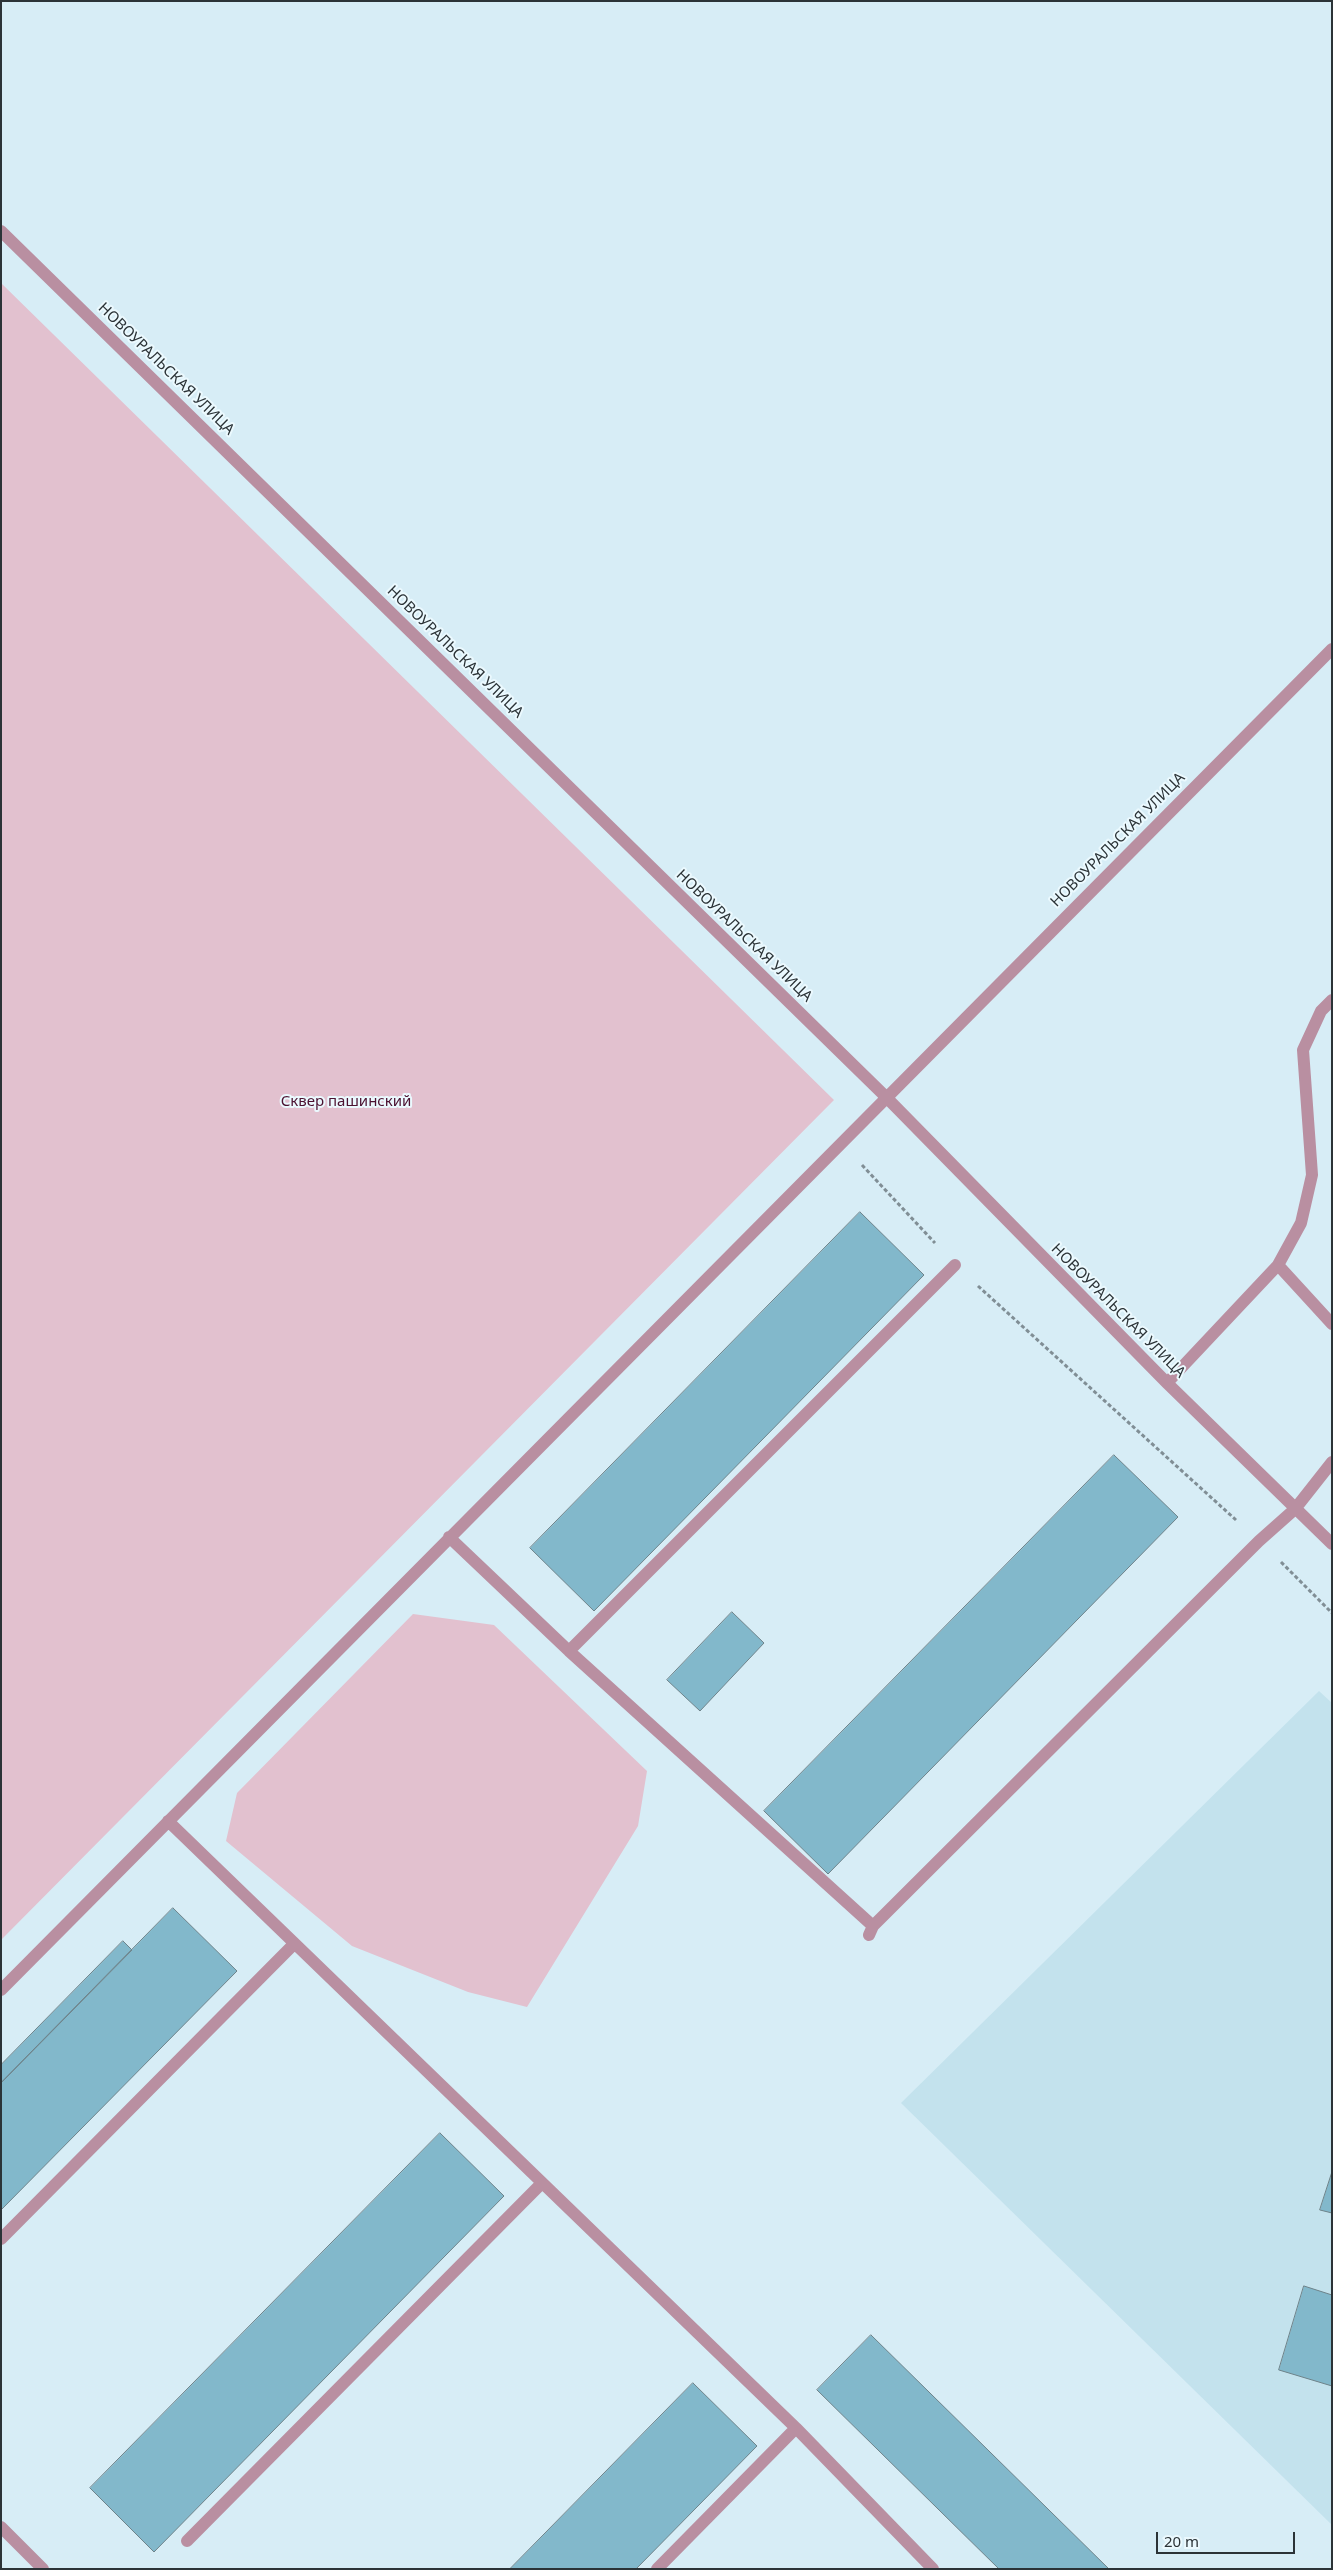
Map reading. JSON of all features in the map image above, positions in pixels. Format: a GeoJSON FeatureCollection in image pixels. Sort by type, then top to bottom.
{"type":"FeatureCollection","features":[{"type":"Feature","properties":{"kind":"street","name":"НОВОУРАЛЬСКАЯ УЛИЦА"},"geometry":{"type":"LineString","coordinates":[[1,231],[886,1097],[1166,1384],[1332,1544]]}},
{"type":"Feature","properties":{"kind":"street","name":"НОВОУРАЛЬСКАЯ УЛИЦА"},"geometry":{"type":"LineString","coordinates":[[886,1097],[1332,649]]}},
{"type":"Feature","properties":{"kind":"street"},"geometry":{"type":"LineString","coordinates":[[1166,1384],[1278,1265],[1301,1223],[1312,1175],[1303,1050],[1321,1011],[1332,1000]]}},
{"type":"Feature","properties":{"kind":"street"},"geometry":{"type":"LineString","coordinates":[[1,1990],[886,1097]]}},
{"type":"Feature","properties":{"kind":"street"},"geometry":{"type":"LineString","coordinates":[[569,1651],[955,1265]]}},
{"type":"Feature","properties":{"kind":"street"},"geometry":{"type":"LineString","coordinates":[[1278,1265],[1332,1324]]}},
{"type":"Feature","properties":{"kind":"street"},"geometry":{"type":"LineString","coordinates":[[450,1537],[569,1651],[871,1931],[1259,1541],[1296,1509],[1332,1462]]}},
{"type":"Feature","properties":{"kind":"street"},"geometry":{"type":"LineString","coordinates":[[168,1821],[796,2428],[933,2569]]}},
{"type":"Feature","properties":{"kind":"street"},"geometry":{"type":"LineString","coordinates":[[1,2239],[294,1944]]}},
{"type":"Feature","properties":{"kind":"street"},"geometry":{"type":"LineString","coordinates":[[188,2541],[542,2183]]}},
{"type":"Feature","properties":{"kind":"street"},"geometry":{"type":"LineString","coordinates":[[657,2569],[796,2428]]}},
{"type":"Feature","properties":{"kind":"street"},"geometry":{"type":"LineString","coordinates":[[1,2527],[43,2569]]}},
{"type":"Feature","properties":{"kind":"path"},"geometry":{"type":"LineString","coordinates":[[842,1142],[955,1265],[1259,1541],[1332,1613]]}},
{"type":"Feature","properties":{"kind":"shaded area"},"geometry":{"type":"Polygon","coordinates":[[[1319,1691],[1332,1703],[1332,2525],[901,2103],[1319,1691]]]}},
{"type":"Feature","properties":{"kind":"green space","name":"Сквер пашинский"},"geometry":{"type":"Polygon","coordinates":[[[1,283],[834,1100],[1,1940],[1,283]]]}},
{"type":"Feature","properties":{"kind":"green space"},"geometry":{"type":"Polygon","coordinates":[[[413,1614],[494,1625],[647,1771],[638,1826],[527,2007],[468,1992],[352,1946],[226,1841],[237,1793],[413,1614]]]}},
{"type":"Feature","properties":{"kind":"building"},"geometry":{"type":"Polygon","coordinates":[[[860,1212],[924,1275],[594,1611],[530,1548],[860,1212]]]}},
{"type":"Feature","properties":{"kind":"building"},"geometry":{"type":"Polygon","coordinates":[[[1114,1455],[1178,1517],[828,1874],[764,1811],[1114,1455]]]}},
{"type":"Feature","properties":{"kind":"building"},"geometry":{"type":"Polygon","coordinates":[[[732,1612],[764,1643],[700,1711],[667,1680],[732,1612]]]}},
{"type":"Feature","properties":{"kind":"building"},"geometry":{"type":"Polygon","coordinates":[[[173,1908],[237,1971],[1,2210],[1,2083],[173,1908]]]}},
{"type":"Feature","properties":{"kind":"building"},"geometry":{"type":"Polygon","coordinates":[[[123,1941],[132,1950],[1,2083],[1,2065],[123,1941]]]}},
{"type":"Feature","properties":{"kind":"building"},"geometry":{"type":"Polygon","coordinates":[[[440,2133],[504,2196],[154,2552],[90,2488],[440,2133]]]}},
{"type":"Feature","properties":{"kind":"building"},"geometry":{"type":"Polygon","coordinates":[[[1332,2172],[1332,2213],[1320,2210],[1332,2172]]]}},
{"type":"Feature","properties":{"kind":"building"},"geometry":{"type":"Polygon","coordinates":[[[1304,2286],[1332,2295],[1332,2386],[1279,2370],[1304,2286]]]}},
{"type":"Feature","properties":{"kind":"building"},"geometry":{"type":"Polygon","coordinates":[[[871,2335],[1109,2569],[999,2569],[817,2390],[871,2335]]]}},
{"type":"Feature","properties":{"kind":"building"},"geometry":{"type":"Polygon","coordinates":[[[693,2383],[757,2446],[636,2569],[510,2569],[693,2383]]]}}]}
